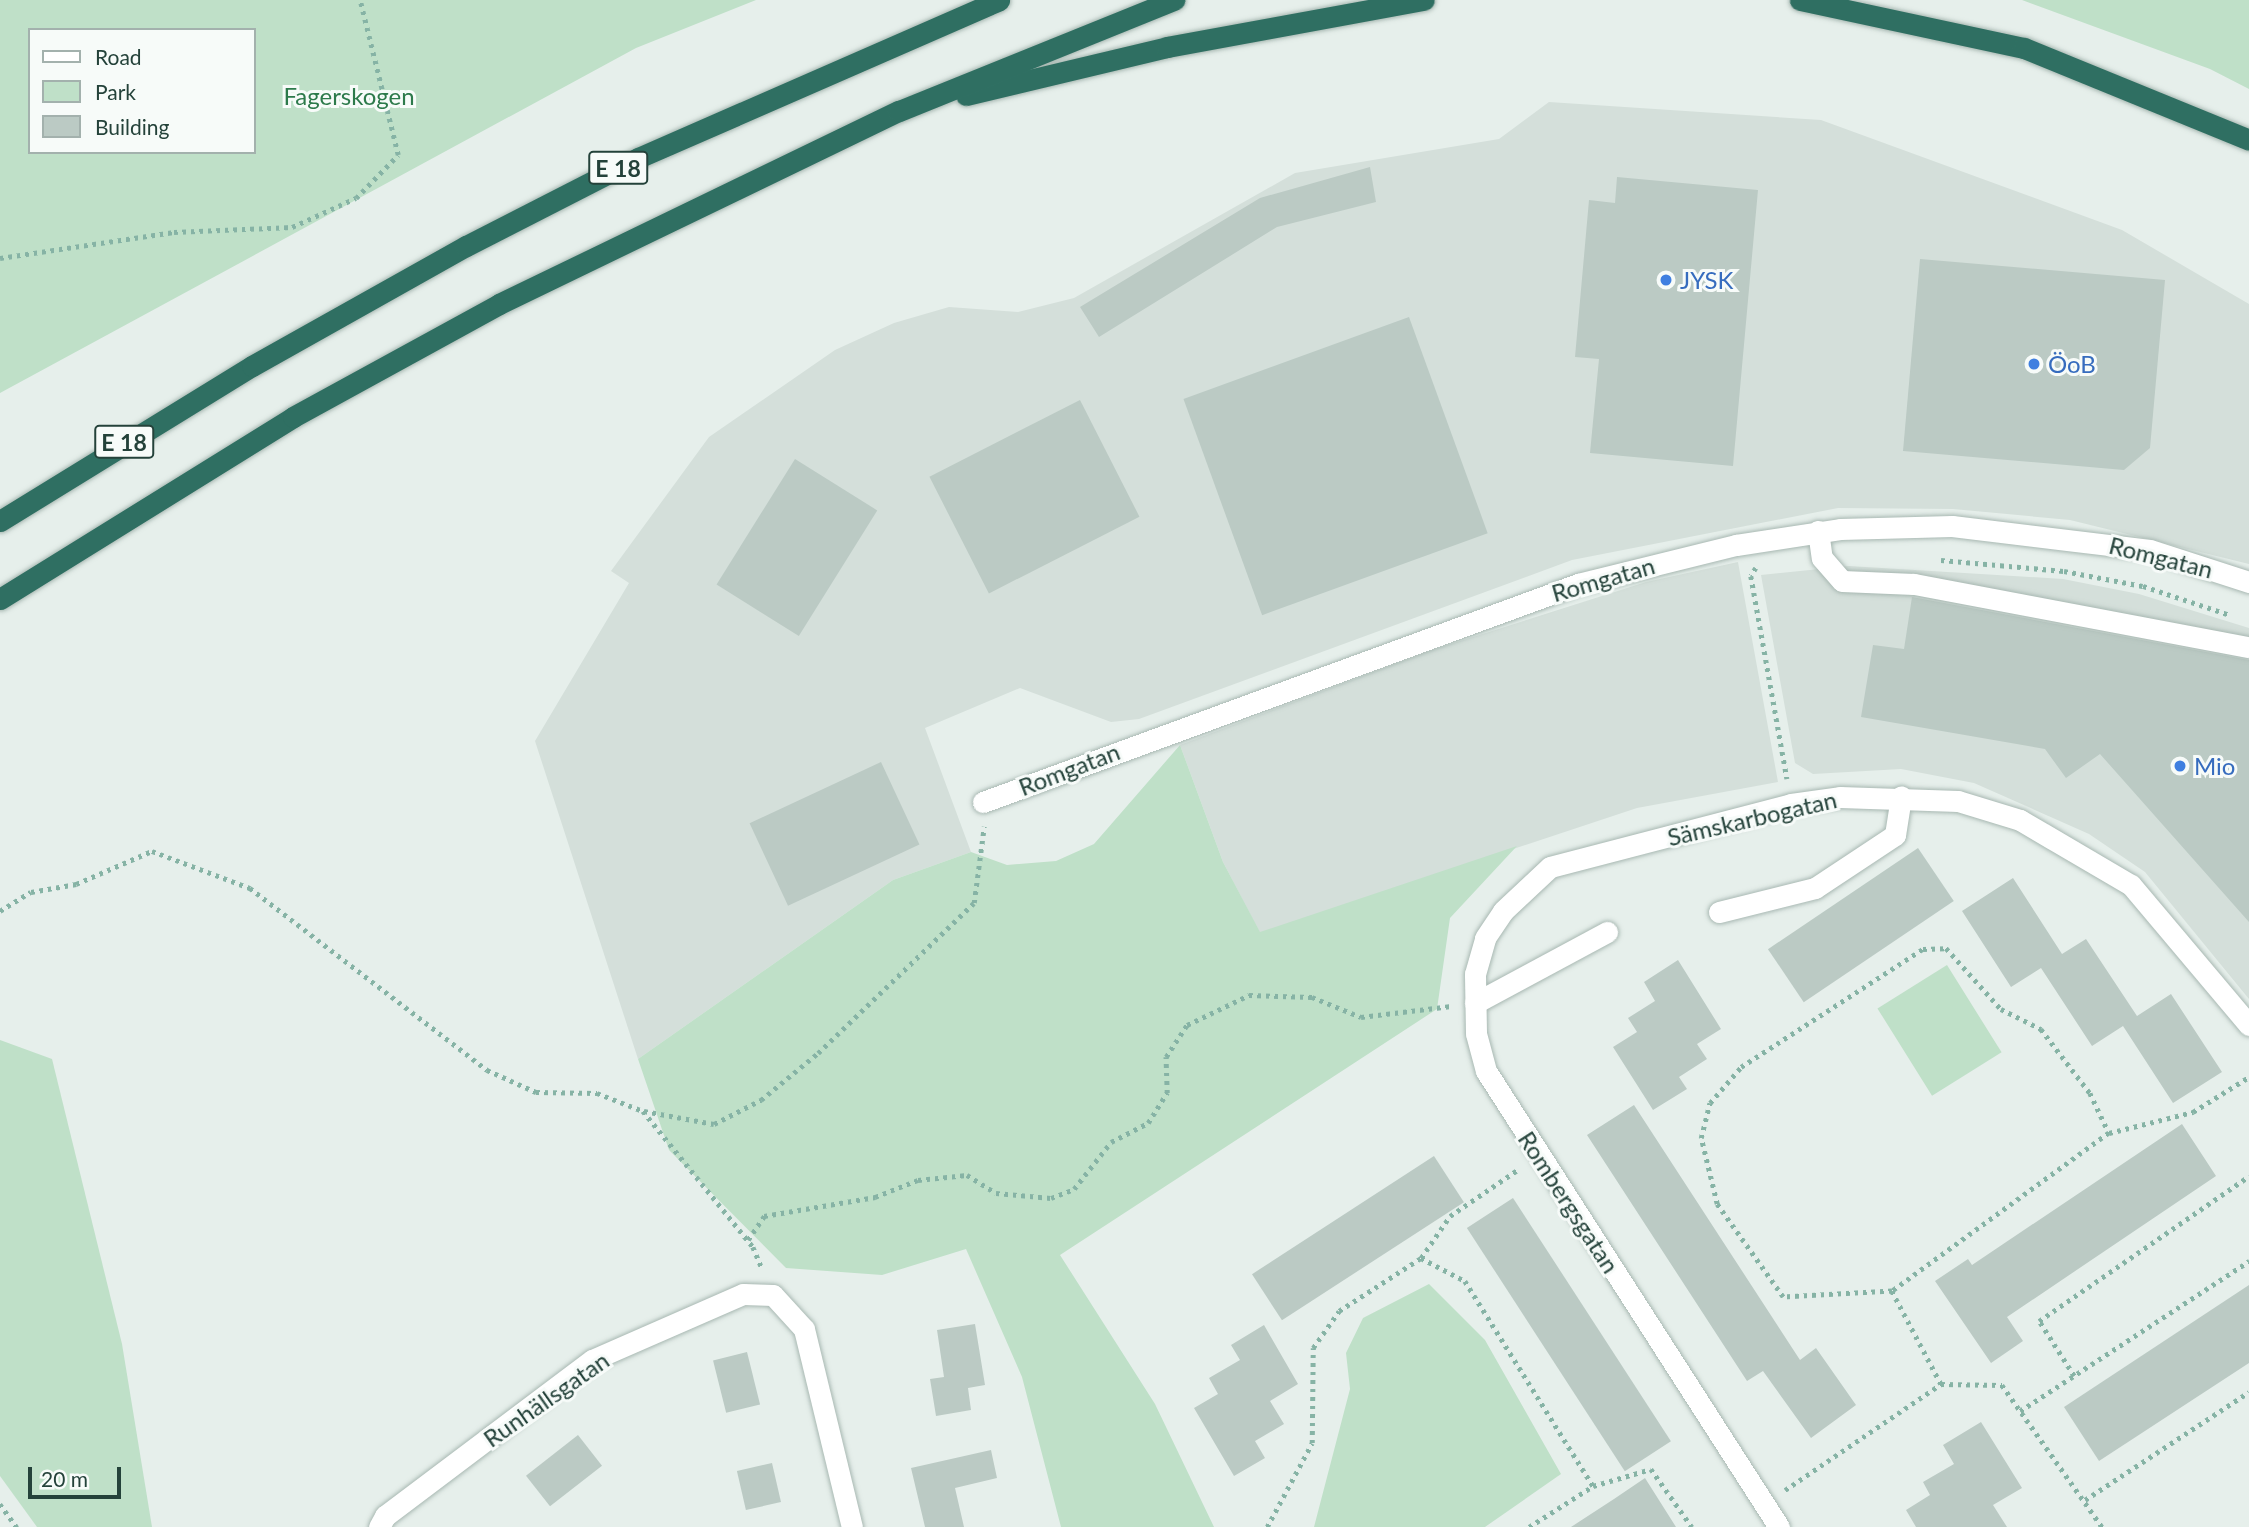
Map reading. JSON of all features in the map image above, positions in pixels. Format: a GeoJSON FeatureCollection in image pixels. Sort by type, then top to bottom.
{"type":"FeatureCollection","features":[{"type":"Feature","properties":{"kind":"highway","name":"E 18"},"geometry":{"type":"LineString","coordinates":[[0,522],[240,373],[466,246],[638,158],[999,0]]}},
{"type":"Feature","properties":{"kind":"highway","name":"E 18"},"geometry":{"type":"LineString","coordinates":[[0,599],[293,416],[499,304],[899,111],[1174,0]]}},
{"type":"Feature","properties":{"kind":"highway"},"geometry":{"type":"LineString","coordinates":[[899,111],[1167,47],[1424,0]]}},
{"type":"Feature","properties":{"kind":"highway"},"geometry":{"type":"LineString","coordinates":[[1801,0],[2024,48],[2249,140]]}},
{"type":"Feature","properties":{"kind":"street","name":"Romgatan"},"geometry":{"type":"LineString","coordinates":[[983,802],[1578,584],[1818,531],[1952,526],[2070,537],[2150,550],[2249,582]]}},
{"type":"Feature","properties":{"kind":"street"},"geometry":{"type":"LineString","coordinates":[[1818,531],[1822,558],[1842,581],[1914,584],[2249,647]]}},
{"type":"Feature","properties":{"kind":"street"},"geometry":{"type":"LineString","coordinates":[[1719,912],[1815,888],[1895,835],[1901,796]]}},
{"type":"Feature","properties":{"kind":"street","name":"Sämskarbogatan"},"geometry":{"type":"LineString","coordinates":[[1550,867],[1791,804],[1901,796],[1958,801],[2020,820],[2131,885],[2249,1025]]}},
{"type":"Feature","properties":{"kind":"street","name":"Rombergsgatan"},"geometry":{"type":"LineString","coordinates":[[1550,867],[1503,911],[1485,938],[1475,1003],[1486,1071],[1779,1527]]}},
{"type":"Feature","properties":{"kind":"street"},"geometry":{"type":"LineString","coordinates":[[1475,1003],[1607,932]]}},
{"type":"Feature","properties":{"kind":"street","name":"Runhällsgatan"},"geometry":{"type":"LineString","coordinates":[[379,1527],[385,1516],[592,1360],[743,1294],[773,1295]]}},
{"type":"Feature","properties":{"kind":"street"},"geometry":{"type":"LineString","coordinates":[[773,1295],[804,1329],[852,1527]]}},
{"type":"Feature","properties":{"kind":"path"},"geometry":{"type":"LineString","coordinates":[[0,258],[173,232],[292,227],[356,198],[398,155],[360,0]]}},
{"type":"Feature","properties":{"kind":"path"},"geometry":{"type":"LineString","coordinates":[[0,911],[31,892],[76,884],[116,861],[152,851],[250,888],[487,1070],[536,1092],[597,1093],[643,1111],[714,1124],[761,1100],[894,985],[974,902],[984,858],[983,802]]}},
{"type":"Feature","properties":{"kind":"path"},"geometry":{"type":"LineString","coordinates":[[2109,1133],[2090,1093],[2041,1029],[2001,1009],[1946,948],[1923,949],[1741,1067],[1710,1103],[1701,1138],[1717,1204],[1783,1297],[1892,1291],[2109,1133],[2193,1112],[2249,1077]]}},
{"type":"Feature","properties":{"kind":"path"},"geometry":{"type":"LineString","coordinates":[[748,1240],[764,1216],[875,1197],[918,1180],[967,1175],[996,1193],[1051,1198],[1074,1189],[1111,1142],[1149,1123],[1167,1093],[1166,1057],[1188,1025],[1249,995],[1311,997],[1361,1017],[1475,1003]]}},
{"type":"Feature","properties":{"kind":"path"},"geometry":{"type":"LineString","coordinates":[[643,1111],[748,1240],[773,1295]]}},
{"type":"Feature","properties":{"kind":"path"},"geometry":{"type":"LineString","coordinates":[[1266,1527],[1311,1443],[1312,1348],[1339,1311],[1421,1258],[1450,1216],[1539,1155]]}},
{"type":"Feature","properties":{"kind":"path"},"geometry":{"type":"LineString","coordinates":[[2074,1376],[2039,1321],[2249,1176]]}},
{"type":"Feature","properties":{"kind":"path"},"geometry":{"type":"LineString","coordinates":[[1421,1258],[1465,1281],[1592,1486]]}},
{"type":"Feature","properties":{"kind":"path"},"geometry":{"type":"LineString","coordinates":[[2020,1411],[2249,1261]]}},
{"type":"Feature","properties":{"kind":"path"},"geometry":{"type":"LineString","coordinates":[[1892,1291],[1941,1384]]}},
{"type":"Feature","properties":{"kind":"path"},"geometry":{"type":"LineString","coordinates":[[1764,1504],[1941,1384],[2002,1385],[2102,1527]]}},
{"type":"Feature","properties":{"kind":"path"},"geometry":{"type":"LineString","coordinates":[[2085,1500],[2249,1392]]}},
{"type":"Feature","properties":{"kind":"path"},"geometry":{"type":"LineString","coordinates":[[1529,1527],[1592,1486],[1651,1469],[1692,1527]]}},
{"type":"Feature","properties":{"kind":"path"},"geometry":{"type":"LineString","coordinates":[[0,1504],[17,1527]]}},
{"type":"Feature","properties":{"kind":"shaded area"},"geometry":{"type":"Polygon","coordinates":[[[1549,102],[1821,120],[2122,230],[2249,304],[2249,564],[2070,520],[1953,509],[1838,508],[1572,560],[1139,719],[1111,722],[1020,688],[925,728],[971,852],[893,880],[638,1059],[535,741],[629,583],[611,571],[709,437],[835,350],[894,323],[949,307],[1018,312],[1074,298],[1295,173],[1499,139],[1549,102]]]}},
{"type":"Feature","properties":{"kind":"shaded area"},"geometry":{"type":"Polygon","coordinates":[[[1738,562],[1778,782],[1637,808],[1260,933],[1223,862],[1180,745],[1432,650],[1646,582],[1738,562]]]}},
{"type":"Feature","properties":{"kind":"shaded area"},"geometry":{"type":"Polygon","coordinates":[[[1849,566],[2063,579],[2139,594],[2249,628],[2249,999],[2145,872],[2089,834],[1974,783],[1901,769],[1813,774],[1795,763],[1761,575],[1849,566]]]}},
{"type":"Feature","properties":{"kind":"green space","name":"Fagerskogen"},"geometry":{"type":"Polygon","coordinates":[[[0,0],[756,0],[636,48],[0,393],[0,0]]]}},
{"type":"Feature","properties":{"kind":"green space"},"geometry":{"type":"Polygon","coordinates":[[[2022,0],[2249,0],[2249,89],[2210,69],[2022,0]]]}},
{"type":"Feature","properties":{"kind":"green space"},"geometry":{"type":"Polygon","coordinates":[[[1180,745],[1223,862],[1260,932],[1517,846],[1450,918],[1437,1009],[1060,1255],[1155,1404],[1214,1527],[1061,1527],[1022,1377],[966,1249],[882,1275],[786,1268],[669,1150],[638,1059],[893,880],[971,852],[1007,865],[1056,861],[1094,844],[1180,745]]]}},
{"type":"Feature","properties":{"kind":"green space"},"geometry":{"type":"Polygon","coordinates":[[[1947,965],[2002,1052],[1932,1096],[1877,1008],[1947,965]]]}},
{"type":"Feature","properties":{"kind":"green space"},"geometry":{"type":"Polygon","coordinates":[[[0,1040],[52,1059],[122,1344],[152,1527],[37,1527],[0,1476],[0,1040]]]}},
{"type":"Feature","properties":{"kind":"green space"},"geometry":{"type":"Polygon","coordinates":[[[1429,1284],[1485,1340],[1561,1474],[1485,1527],[1314,1527],[1350,1389],[1346,1353],[1363,1318],[1429,1284]]]}},
{"type":"Feature","properties":{"kind":"building"},"geometry":{"type":"Polygon","coordinates":[[[1370,167],[1376,202],[1277,227],[1099,337],[1080,307],[1260,198],[1370,167]]]}},
{"type":"Feature","properties":{"kind":"building","name":"JYSK"},"geometry":{"type":"Polygon","coordinates":[[[1617,177],[1758,190],[1733,466],[1590,453],[1599,359],[1575,357],[1589,200],[1615,203],[1617,177]]]}},
{"type":"Feature","properties":{"kind":"building","name":"ÖoB"},"geometry":{"type":"Polygon","coordinates":[[[1920,259],[2165,280],[2150,448],[2124,470],[1903,451],[1920,259]]]}},
{"type":"Feature","properties":{"kind":"building"},"geometry":{"type":"Polygon","coordinates":[[[1409,317],[1488,533],[1262,615],[1183,399],[1409,317]]]}},
{"type":"Feature","properties":{"kind":"building"},"geometry":{"type":"Polygon","coordinates":[[[1080,400],[1139,517],[989,593],[929,477],[1080,400]]]}},
{"type":"Feature","properties":{"kind":"building"},"geometry":{"type":"Polygon","coordinates":[[[795,459],[877,510],[799,636],[717,585],[795,459]]]}},
{"type":"Feature","properties":{"kind":"building","name":"Mio"},"geometry":{"type":"Polygon","coordinates":[[[1912,597],[2249,660],[2249,922],[2100,754],[2066,778],[2045,749],[1861,717],[1873,645],[1904,649],[1912,597]]]}},
{"type":"Feature","properties":{"kind":"building"},"geometry":{"type":"Polygon","coordinates":[[[881,762],[919,844],[788,906],[750,823],[881,762]]]}},
{"type":"Feature","properties":{"kind":"building"},"geometry":{"type":"Polygon","coordinates":[[[1918,848],[1954,901],[1804,1002],[1768,949],[1918,848]]]}},
{"type":"Feature","properties":{"kind":"building"},"geometry":{"type":"Polygon","coordinates":[[[2013,878],[2062,954],[2086,939],[2137,1016],[2171,994],[2222,1072],[2173,1103],[2123,1026],[2092,1046],[2041,968],[2011,987],[1962,911],[2013,878]]]}},
{"type":"Feature","properties":{"kind":"building"},"geometry":{"type":"Polygon","coordinates":[[[1678,960],[1721,1029],[1697,1044],[1707,1059],[1679,1077],[1687,1089],[1653,1110],[1613,1047],[1637,1032],[1628,1018],[1655,1001],[1644,982],[1678,960]]]}},
{"type":"Feature","properties":{"kind":"building"},"geometry":{"type":"Polygon","coordinates":[[[1634,1105],[1800,1360],[1816,1348],[1856,1405],[1811,1438],[1763,1371],[1747,1381],[1587,1135],[1634,1105]]]}},
{"type":"Feature","properties":{"kind":"building"},"geometry":{"type":"Polygon","coordinates":[[[2182,1124],[2216,1176],[2007,1317],[2023,1341],[1991,1363],[1935,1281],[1968,1259],[1972,1265],[2182,1124]]]}},
{"type":"Feature","properties":{"kind":"building"},"geometry":{"type":"Polygon","coordinates":[[[1434,1156],[1464,1202],[1282,1320],[1252,1274],[1434,1156]]]}},
{"type":"Feature","properties":{"kind":"building"},"geometry":{"type":"Polygon","coordinates":[[[1513,1198],[1671,1441],[1625,1471],[1467,1228],[1513,1198]]]}},
{"type":"Feature","properties":{"kind":"building"},"geometry":{"type":"Polygon","coordinates":[[[2249,1285],[2249,1363],[2099,1461],[2064,1407],[2249,1285]]]}},
{"type":"Feature","properties":{"kind":"building"},"geometry":{"type":"Polygon","coordinates":[[[975,1324],[985,1385],[968,1388],[971,1410],[936,1416],[930,1379],[944,1377],[937,1330],[975,1324]]]}},
{"type":"Feature","properties":{"kind":"building"},"geometry":{"type":"Polygon","coordinates":[[[1264,1325],[1298,1384],[1270,1401],[1284,1424],[1255,1441],[1265,1458],[1234,1476],[1194,1408],[1218,1394],[1209,1378],[1240,1360],[1231,1345],[1264,1325]]]}},
{"type":"Feature","properties":{"kind":"building"},"geometry":{"type":"Polygon","coordinates":[[[747,1352],[760,1404],[726,1413],[713,1360],[747,1352]]]}},
{"type":"Feature","properties":{"kind":"building"},"geometry":{"type":"Polygon","coordinates":[[[1981,1422],[2022,1488],[1993,1505],[2007,1527],[1916,1527],[1906,1510],[1930,1495],[1923,1482],[1954,1464],[1943,1445],[1981,1422]]]}},
{"type":"Feature","properties":{"kind":"building"},"geometry":{"type":"Polygon","coordinates":[[[578,1435],[602,1466],[550,1506],[526,1476],[578,1435]]]}},
{"type":"Feature","properties":{"kind":"building"},"geometry":{"type":"Polygon","coordinates":[[[991,1450],[997,1478],[955,1488],[964,1527],[925,1527],[911,1468],[991,1450]]]}},
{"type":"Feature","properties":{"kind":"building"},"geometry":{"type":"Polygon","coordinates":[[[772,1463],[781,1502],[746,1510],[737,1471],[772,1463]]]}},
{"type":"Feature","properties":{"kind":"building"},"geometry":{"type":"Polygon","coordinates":[[[1645,1478],[1676,1527],[1571,1527],[1614,1499],[1645,1478]]]}},
{"type":"Feature","properties":{"kind":"place","name":"JYSK"},"geometry":{"type":"Point","coordinates":[1666,280]}},
{"type":"Feature","properties":{"kind":"place","name":"ÖoB"},"geometry":{"type":"Point","coordinates":[2034,364]}},
{"type":"Feature","properties":{"kind":"place","name":"Mio"},"geometry":{"type":"Point","coordinates":[2180,766]}}]}
